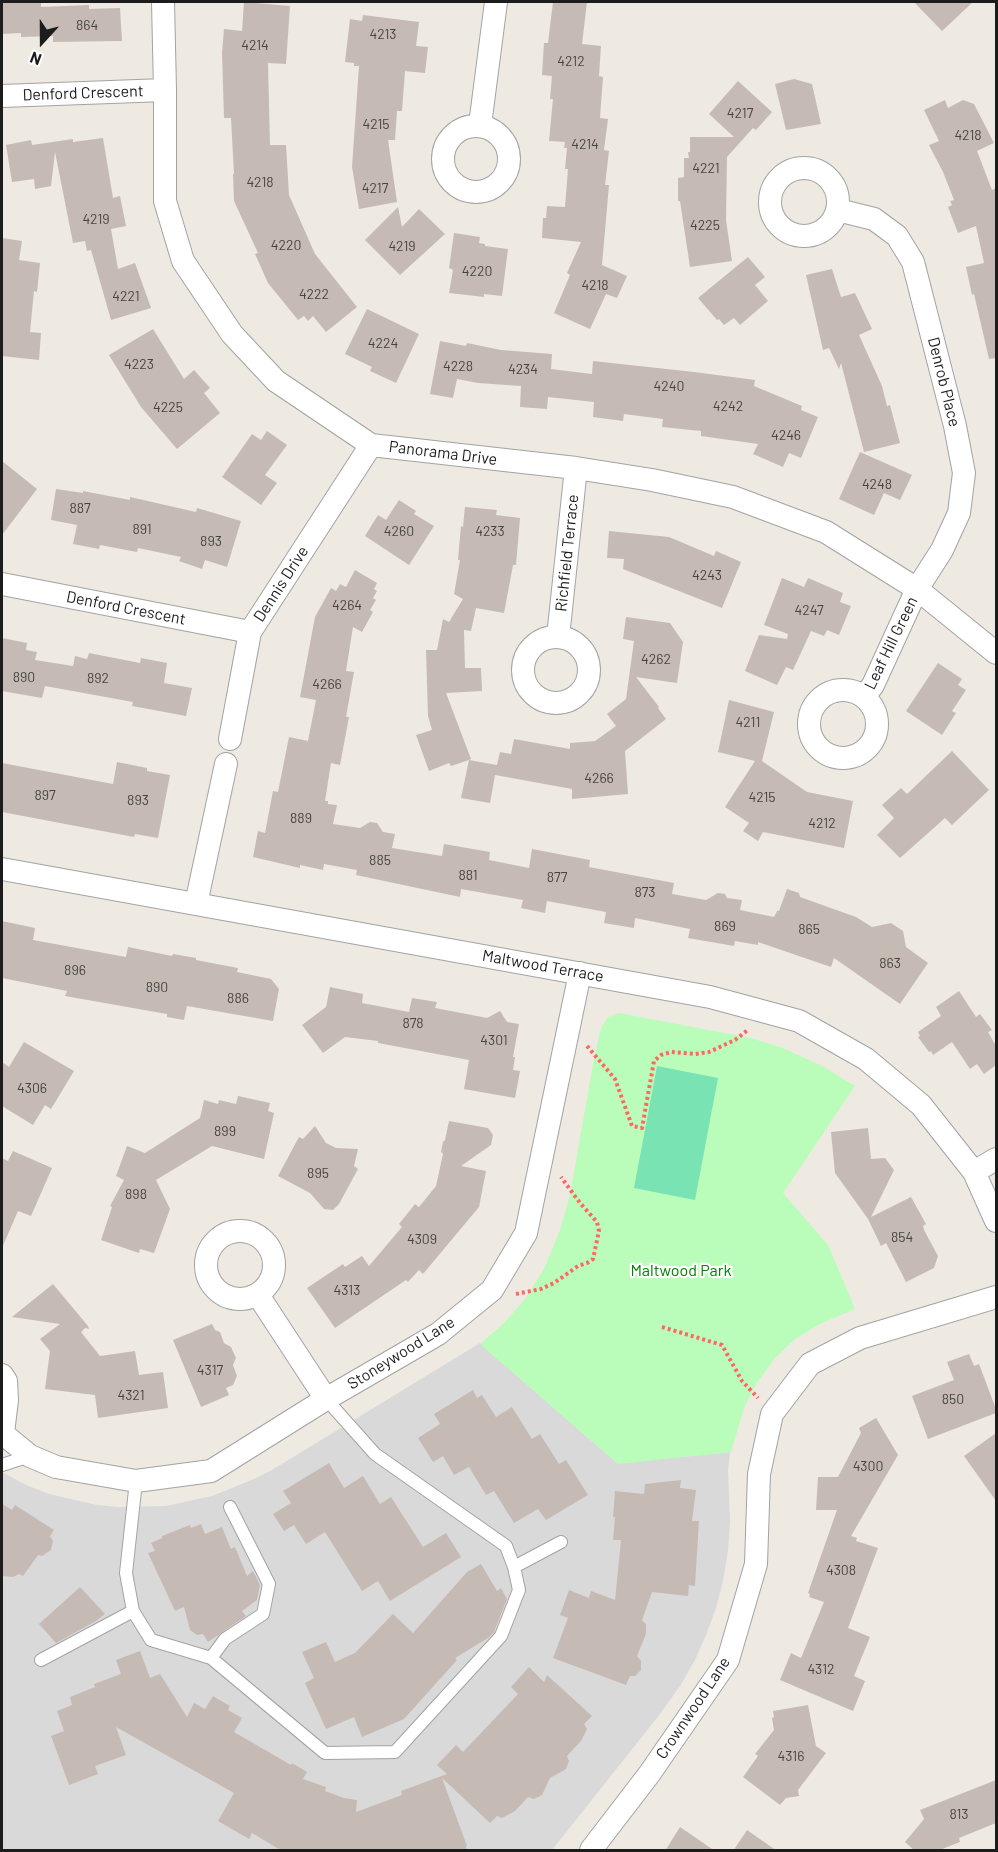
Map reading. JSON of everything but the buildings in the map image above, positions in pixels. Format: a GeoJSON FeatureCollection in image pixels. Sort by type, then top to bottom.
{"type":"FeatureCollection","features":[{"type":"Feature","properties":{"kind":"street","name":"Panorama Drive"},"geometry":{"type":"LineString","coordinates":[[163,2],[165,201],[183,261],[232,334],[276,381],[371,445],[576,468],[652,480],[733,497],[826,532],[917,589],[996,653]]}},
{"type":"Feature","properties":{"kind":"street"},"geometry":{"type":"LineString","coordinates":[[480,126],[496,2]]}},
{"type":"Feature","properties":{"kind":"street","name":"Denford Crescent"},"geometry":{"type":"LineString","coordinates":[[2,96],[165,90]]}},
{"type":"Feature","properties":{"kind":"street","name":"Denrob Place"},"geometry":{"type":"LineString","coordinates":[[838,210],[874,219],[897,236],[913,262],[955,426],[964,473],[959,513],[942,550],[917,589]]}},
{"type":"Feature","properties":{"kind":"street","name":"Dennis Drive"},"geometry":{"type":"LineString","coordinates":[[230,740],[250,632],[371,445]]}},
{"type":"Feature","properties":{"kind":"street","name":"Richfield Terrace"},"geometry":{"type":"LineString","coordinates":[[558,637],[576,468]]}},
{"type":"Feature","properties":{"kind":"street","name":"Denford Crescent"},"geometry":{"type":"LineString","coordinates":[[2,584],[250,632]]}},
{"type":"Feature","properties":{"kind":"street","name":"Leaf Hill Green"},"geometry":{"type":"LineString","coordinates":[[864,698],[873,685],[917,589]]}},
{"type":"Feature","properties":{"kind":"street"},"geometry":{"type":"LineString","coordinates":[[196,904],[226,764]]}},
{"type":"Feature","properties":{"kind":"street","name":"Maltwood Terrace"},"geometry":{"type":"LineString","coordinates":[[2,869],[710,997],[799,1021],[866,1059],[921,1105],[974,1172],[996,1221]]}},
{"type":"Feature","properties":{"kind":"street","name":"Stoneywood Lane"},"geometry":{"type":"LineString","coordinates":[[2,1375],[6,1381],[7,1401],[2,1433],[30,1456],[56,1467],[136,1481],[211,1471],[438,1334],[492,1290],[526,1233],[580,973]]}},
{"type":"Feature","properties":{"kind":"street"},"geometry":{"type":"LineString","coordinates":[[974,1172],[996,1159]]}},
{"type":"Feature","properties":{"kind":"street"},"geometry":{"type":"LineString","coordinates":[[258,1295],[326,1400]]}},
{"type":"Feature","properties":{"kind":"street","name":"Crownwood Lane"},"geometry":{"type":"LineString","coordinates":[[591,1851],[650,1773],[728,1660],[756,1564],[759,1474],[772,1414],[810,1364],[860,1338],[996,1297]]}},
{"type":"Feature","properties":{"kind":"lane"},"geometry":{"type":"LineString","coordinates":[[136,1481],[126,1573],[133,1611],[151,1640],[211,1658],[325,1753],[394,1752],[501,1636],[519,1590],[506,1546],[375,1454],[326,1400]]}},
{"type":"Feature","properties":{"kind":"lane"},"geometry":{"type":"LineString","coordinates":[[2,1465],[30,1456]]}},
{"type":"Feature","properties":{"kind":"lane"},"geometry":{"type":"LineString","coordinates":[[211,1658],[225,1639],[262,1614],[269,1584],[230,1507]]}},
{"type":"Feature","properties":{"kind":"lane"},"geometry":{"type":"LineString","coordinates":[[514,1567],[561,1542]]}},
{"type":"Feature","properties":{"kind":"lane"},"geometry":{"type":"LineString","coordinates":[[42,1660],[133,1611]]}},
{"type":"Feature","properties":{"kind":"path"},"geometry":{"type":"LineString","coordinates":[[569,1027],[615,1079],[632,1126],[642,1128],[654,1061],[661,1054],[671,1052],[695,1054],[709,1052],[735,1040],[751,1028],[759,1010]]}},
{"type":"Feature","properties":{"kind":"path"},"geometry":{"type":"LineString","coordinates":[[492,1290],[514,1295],[541,1289],[593,1259],[599,1232],[597,1222],[543,1155]]}},
{"type":"Feature","properties":{"kind":"path"},"geometry":{"type":"LineString","coordinates":[[662,1327],[722,1345],[742,1381],[772,1414]]}},
{"type":"Feature","properties":{"kind":"shaded area"},"geometry":{"type":"Polygon","coordinates":[[[480,1343],[617,1463],[730,1452],[728,1470],[730,1521],[723,1581],[716,1608],[695,1660],[660,1714],[552,1850],[2,1850],[2,1472],[49,1494],[97,1505],[166,1506],[212,1496],[272,1470],[480,1343]]]}},
{"type":"Feature","properties":{"kind":"green space","name":"Maltwood Park"},"geometry":{"type":"Polygon","coordinates":[[[619,1013],[751,1038],[783,1048],[824,1067],[855,1086],[783,1193],[828,1245],[855,1309],[820,1324],[795,1339],[775,1358],[756,1384],[744,1408],[731,1452],[618,1464],[480,1344],[504,1323],[525,1299],[545,1267],[560,1230],[570,1195],[601,1028],[608,1017],[619,1013]]]}},
{"type":"Feature","properties":{"kind":"green space"},"geometry":{"type":"Polygon","coordinates":[[[657,1066],[718,1078],[695,1200],[634,1188],[657,1066]]]}}]}
